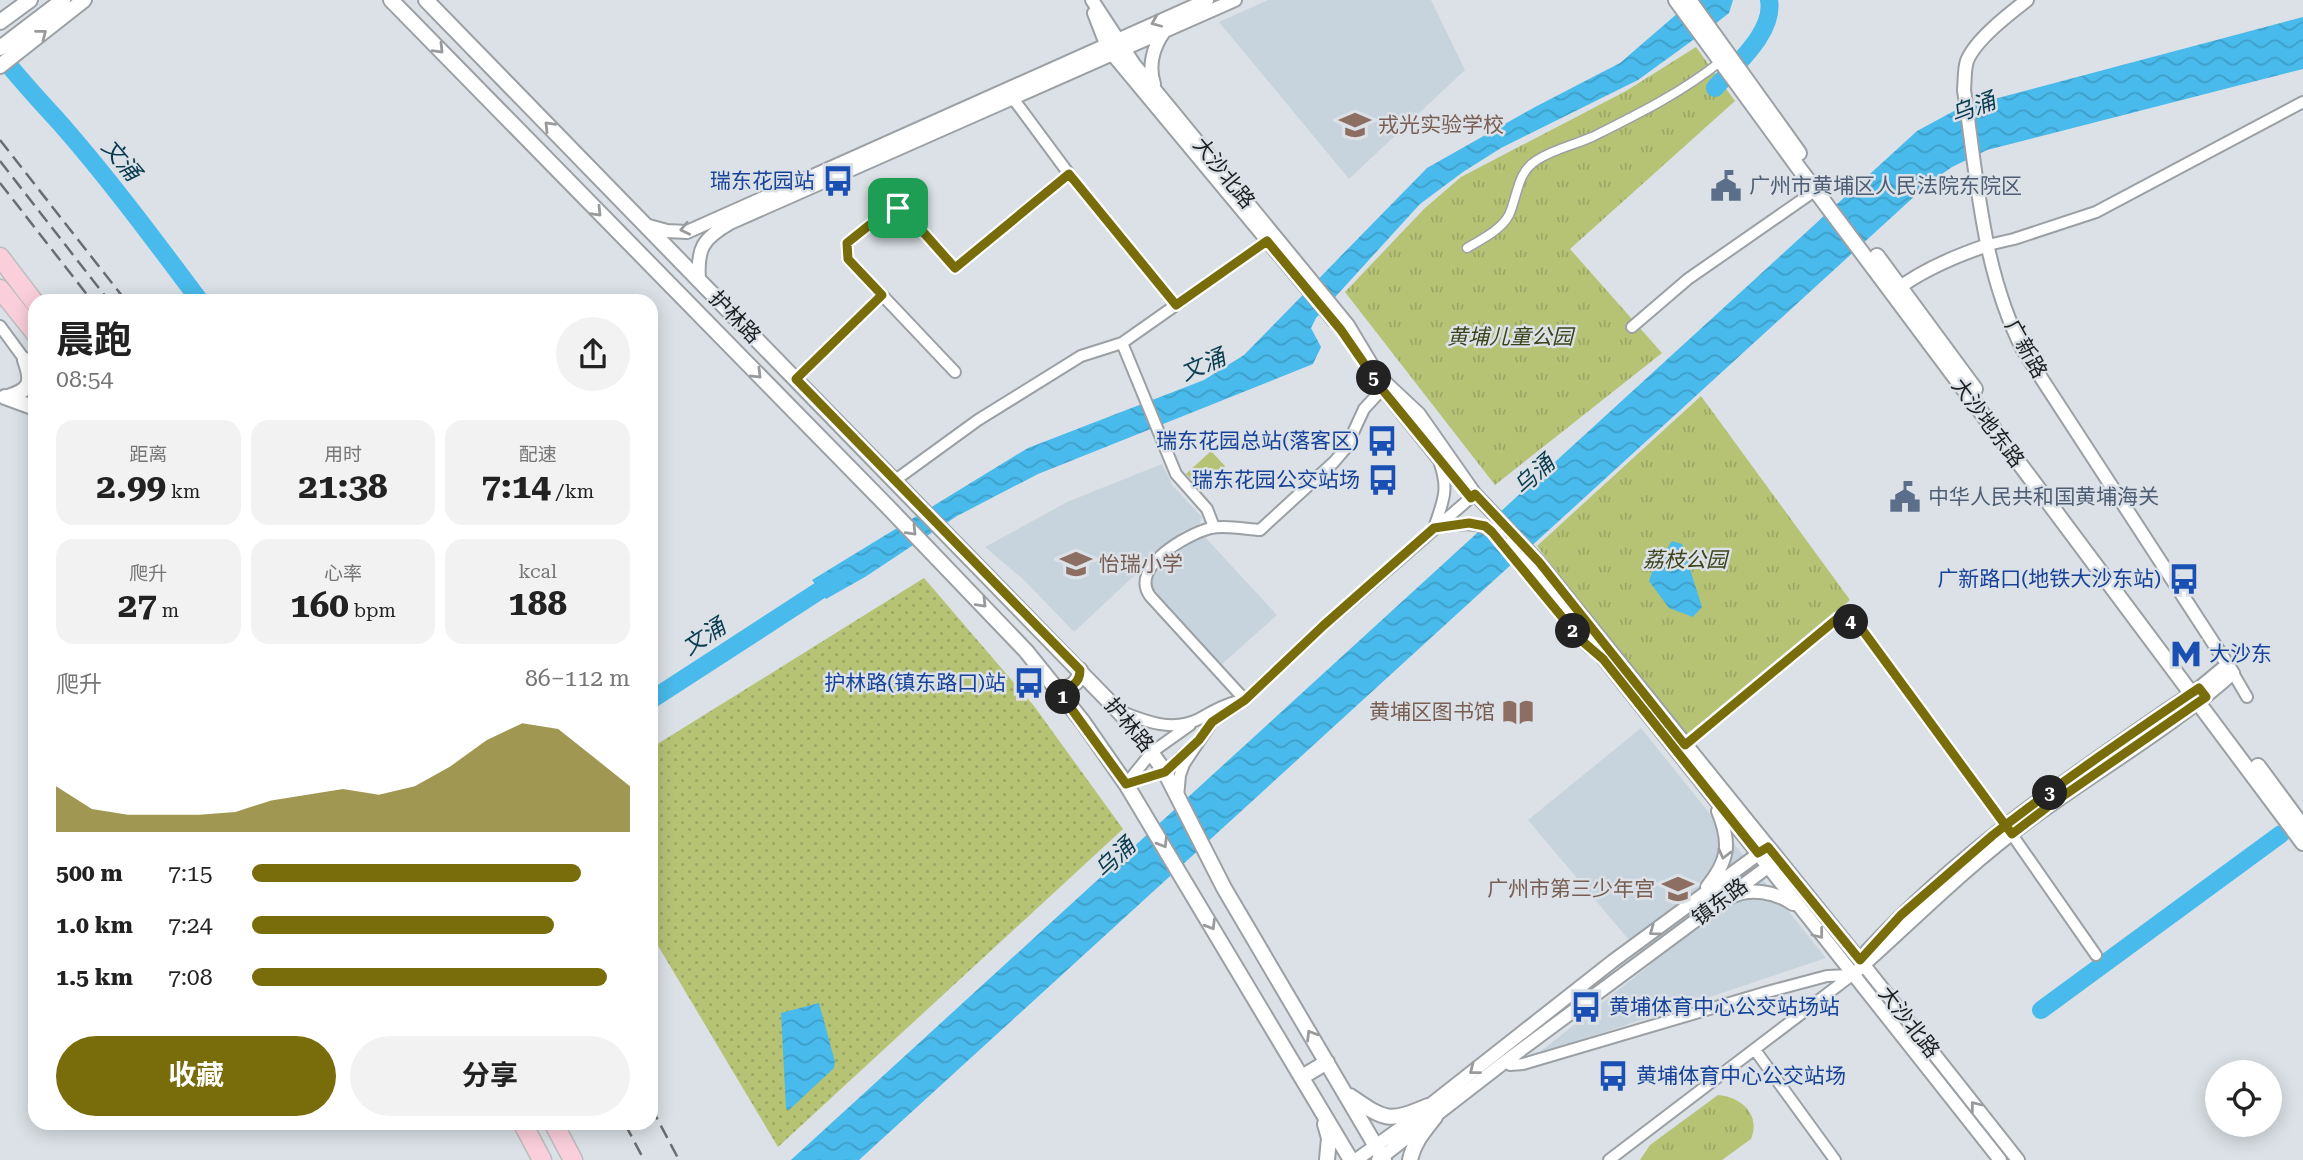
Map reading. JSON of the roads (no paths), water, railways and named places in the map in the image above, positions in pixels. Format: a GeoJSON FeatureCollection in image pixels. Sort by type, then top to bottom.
{"type":"FeatureCollection","features":[{"type":"Feature","properties":{"kind":"highway"},"geometry":{"type":"LineString","coordinates":[[0,257],[28,294]]}},
{"type":"Feature","properties":{"kind":"highway"},"geometry":{"type":"LineString","coordinates":[[0,289],[28,324]]}},
{"type":"Feature","properties":{"kind":"highway"},"geometry":{"type":"LineString","coordinates":[[526,1130],[542,1160]]}},
{"type":"Feature","properties":{"kind":"highway"},"geometry":{"type":"LineString","coordinates":[[557,1130],[573,1160]]}},
{"type":"Feature","properties":{"kind":"main road"},"geometry":{"type":"LineString","coordinates":[[0,22],[30,0]]}},
{"type":"Feature","properties":{"kind":"main road"},"geometry":{"type":"LineString","coordinates":[[0,48],[62,0]]}},
{"type":"Feature","properties":{"kind":"main road"},"geometry":{"type":"LineString","coordinates":[[0,66],[84,0]]}},
{"type":"Feature","properties":{"kind":"main road","name":"护林路"},"geometry":{"type":"LineString","coordinates":[[391,0],[934,554],[1013,637],[1057,689],[1149,820],[1353,1160]]}},
{"type":"Feature","properties":{"kind":"main road","name":"护林路"},"geometry":{"type":"LineString","coordinates":[[426,0],[1117,709],[1165,772],[1236,909],[1380,1156]]}},
{"type":"Feature","properties":{"kind":"main road","name":"大沙地东路"},"geometry":{"type":"LineString","coordinates":[[1676,0],[1721,61],[1739,76],[1859,241],[2199,695],[2303,827]]}},
{"type":"Feature","properties":{"kind":"main road","name":"大沙地东路"},"geometry":{"type":"LineString","coordinates":[[1689,0],[1816,190],[1830,201]]}},
{"type":"Feature","properties":{"kind":"main road"},"geometry":{"type":"LineString","coordinates":[[25,360],[28,364]]}},
{"type":"Feature","properties":{"kind":"main road"},"geometry":{"type":"LineString","coordinates":[[25,360],[28,370]]}},
{"type":"Feature","properties":{"kind":"main road"},"geometry":{"type":"LineString","coordinates":[[4,397],[22,393],[28,385]]}},
{"type":"Feature","properties":{"kind":"main road"},"geometry":{"type":"LineString","coordinates":[[4,397],[28,406]]}},
{"type":"Feature","properties":{"kind":"main road"},"geometry":{"type":"LineString","coordinates":[[1057,689],[1069,688],[1075,684],[1080,670]]}},
{"type":"Feature","properties":{"kind":"main road","name":"大沙地东路"},"geometry":{"type":"LineString","coordinates":[[2199,695],[2303,843]]}},
{"type":"Feature","properties":{"kind":"main road"},"geometry":{"type":"LineString","coordinates":[[1302,1077],[1326,1062]]}},
{"type":"Feature","properties":{"kind":"main road"},"geometry":{"type":"LineString","coordinates":[[1345,1093],[1369,1110],[1393,1118],[1432,1111]]}},
{"type":"Feature","properties":{"kind":"main road"},"geometry":{"type":"LineString","coordinates":[[1410,1160],[1413,1148],[1432,1111]]}},
{"type":"Feature","properties":{"kind":"main road"},"geometry":{"type":"LineString","coordinates":[[1323,1113],[1329,1138],[1327,1160]]}},
{"type":"Feature","properties":{"kind":"street","name":"大沙北路"},"geometry":{"type":"LineString","coordinates":[[1090,0],[1115,46],[1267,241],[1293,264],[1348,326],[1384,386],[1419,414],[1486,516],[1522,562],[1603,659],[1714,801],[1763,850],[1862,962],[2018,1160]]}},
{"type":"Feature","properties":{"kind":"street"},"geometry":{"type":"LineString","coordinates":[[645,225],[667,231],[687,232],[1115,46],[1207,0]]}},
{"type":"Feature","properties":{"kind":"street"},"geometry":{"type":"LineString","coordinates":[[1115,46],[1166,30],[1236,0]]}},
{"type":"Feature","properties":{"kind":"street","name":"广新路"},"geometry":{"type":"LineString","coordinates":[[2027,0],[2002,20],[1967,60],[1964,90],[1979,203],[2006,314],[2023,350],[2230,668]]}},
{"type":"Feature","properties":{"kind":"street"},"geometry":{"type":"LineString","coordinates":[[1157,90],[1152,79],[1151,65],[1156,43],[1166,30]]}},
{"type":"Feature","properties":{"kind":"street","name":"大沙北路"},"geometry":{"type":"LineString","coordinates":[[1115,46],[1157,90],[1293,264],[1360,358],[1438,458],[1473,496]]}},
{"type":"Feature","properties":{"kind":"street"},"geometry":{"type":"LineString","coordinates":[[1468,248],[1491,234],[1508,217],[1522,173],[1536,160],[1590,138],[1701,77],[1721,61]]}},
{"type":"Feature","properties":{"kind":"street"},"geometry":{"type":"LineString","coordinates":[[1009,93],[1069,174],[1176,305]]}},
{"type":"Feature","properties":{"kind":"street"},"geometry":{"type":"LineString","coordinates":[[699,280],[698,258],[701,247],[713,233],[1009,93]]}},
{"type":"Feature","properties":{"kind":"street"},"geometry":{"type":"LineString","coordinates":[[1896,290],[1962,254],[2096,212],[2303,102]]}},
{"type":"Feature","properties":{"kind":"street"},"geometry":{"type":"LineString","coordinates":[[955,372],[848,259],[846,250],[851,238],[887,211],[898,208],[905,212],[955,268],[1069,174]]}},
{"type":"Feature","properties":{"kind":"street"},"geometry":{"type":"LineString","coordinates":[[1632,327],[1688,279],[1816,190]]}},
{"type":"Feature","properties":{"kind":"street"},"geometry":{"type":"LineString","coordinates":[[894,481],[978,420],[1081,356],[1122,343],[1267,241]]}},
{"type":"Feature","properties":{"kind":"street"},"geometry":{"type":"LineString","coordinates":[[796,379],[882,295]]}},
{"type":"Feature","properties":{"kind":"street"},"geometry":{"type":"LineString","coordinates":[[0,326],[25,360]]}},
{"type":"Feature","properties":{"kind":"street"},"geometry":{"type":"LineString","coordinates":[[1122,343],[1176,474],[1207,509],[1214,527]]}},
{"type":"Feature","properties":{"kind":"street"},"geometry":{"type":"LineString","coordinates":[[1245,700],[1144,588],[1148,570],[1188,535],[1214,527],[1260,530],[1334,462],[1346,448],[1364,409],[1384,386]]}},
{"type":"Feature","properties":{"kind":"street"},"geometry":{"type":"LineString","coordinates":[[1434,528],[1446,492],[1438,458]]}},
{"type":"Feature","properties":{"kind":"street"},"geometry":{"type":"LineString","coordinates":[[1178,797],[1184,764],[1212,722],[1245,700],[1324,625],[1473,496]]}},
{"type":"Feature","properties":{"kind":"street"},"geometry":{"type":"LineString","coordinates":[[1434,528],[1469,523],[1486,516]]}},
{"type":"Feature","properties":{"kind":"street","name":"大沙北路"},"geometry":{"type":"LineString","coordinates":[[1486,516],[1539,562],[1685,745],[1763,850]]}},
{"type":"Feature","properties":{"kind":"street"},"geometry":{"type":"LineString","coordinates":[[1685,745],[1838,618],[1858,624],[2009,830],[2096,955]]}},
{"type":"Feature","properties":{"kind":"street"},"geometry":{"type":"LineString","coordinates":[[1609,1160],[1852,975],[1901,915],[2009,830],[2050,805],[2199,695],[2230,668],[2247,696]]}},
{"type":"Feature","properties":{"kind":"street"},"geometry":{"type":"LineString","coordinates":[[1126,784],[1152,752],[1198,719],[1214,708],[1245,700]]}},
{"type":"Feature","properties":{"kind":"street"},"geometry":{"type":"LineString","coordinates":[[1117,709],[1157,724],[1183,724],[1198,719]]}},
{"type":"Feature","properties":{"kind":"street"},"geometry":{"type":"LineString","coordinates":[[1126,784],[1165,772],[1199,740]]}},
{"type":"Feature","properties":{"kind":"street"},"geometry":{"type":"LineString","coordinates":[[1714,801],[1724,825],[1727,848],[1720,869],[1696,901],[1711,909],[1739,893],[1751,892],[1776,895],[1798,906]]}},
{"type":"Feature","properties":{"kind":"street","name":"镇东路"},"geometry":{"type":"LineString","coordinates":[[1353,1160],[1380,1156],[1432,1111],[1613,961],[1763,850],[1769,866],[1506,1061],[1432,1111]]}},
{"type":"Feature","properties":{"kind":"street","name":"大沙北路"},"geometry":{"type":"LineString","coordinates":[[1769,866],[2000,1160]]}},
{"type":"Feature","properties":{"kind":"street"},"geometry":{"type":"LineString","coordinates":[[1506,1061],[1514,1065],[1523,1064],[1767,992],[1827,976],[1852,975]]}},
{"type":"Feature","properties":{"kind":"street"},"geometry":{"type":"LineString","coordinates":[[1755,1050],[1835,1160]]}},
{"type":"Feature","properties":{"kind":"water"},"geometry":{"type":"Polygon","coordinates":[[[1693,0],[1733,0],[1729,13],[1638,80],[1501,148],[1420,204],[1316,318],[1311,328],[1321,347],[1313,364],[1038,474],[957,516],[865,577],[826,599],[812,580],[1028,448],[1204,380],[1244,355],[1427,168],[1620,63],[1693,0]]]}},
{"type":"Feature","properties":{"kind":"water","name":"乌涌"},"geometry":{"type":"Polygon","coordinates":[[[2303,17],[2303,69],[1987,150],[1952,167],[1928,184],[859,1160],[791,1160],[1917,131],[1954,111],[1979,103],[2303,17]]]}},
{"type":"Feature","properties":{"kind":"water"},"geometry":{"type":"Polygon","coordinates":[[[1672,541],[1682,544],[1702,607],[1693,617],[1669,608],[1649,581],[1672,541]]]}},
{"type":"Feature","properties":{"kind":"water"},"geometry":{"type":"Polygon","coordinates":[[[819,1003],[835,1062],[834,1068],[789,1110],[786,1108],[781,1013],[819,1003]]]}},
{"type":"Feature","properties":{"kind":"waterway"},"geometry":{"type":"LineString","coordinates":[[1715,88],[1760,36],[1766,24],[1769,0]]}},
{"type":"Feature","properties":{"kind":"waterway","name":"文涌"},"geometry":{"type":"LineString","coordinates":[[0,54],[97,166],[195,294]]}},
{"type":"Feature","properties":{"kind":"waterway","name":"文涌"},"geometry":{"type":"LineString","coordinates":[[658,695],[839,578]]}},
{"type":"Feature","properties":{"kind":"waterway"},"geometry":{"type":"LineString","coordinates":[[2041,1010],[2281,834]]}},
{"type":"Feature","properties":{"kind":"railway"},"geometry":{"type":"LineString","coordinates":[[0,140],[121,294]]}},
{"type":"Feature","properties":{"kind":"railway"},"geometry":{"type":"LineString","coordinates":[[0,161],[104,294]]}},
{"type":"Feature","properties":{"kind":"railway"},"geometry":{"type":"LineString","coordinates":[[0,183],[87,294]]}},
{"type":"Feature","properties":{"kind":"railway"},"geometry":{"type":"LineString","coordinates":[[658,1120],[679,1160]]}},
{"type":"Feature","properties":{"kind":"railway"},"geometry":{"type":"LineString","coordinates":[[628,1130],[644,1160]]}},
{"type":"Feature","properties":{"kind":"place","name":"戎光实验学校"},"geometry":{"type":"Point","coordinates":[1355,125]}},
{"type":"Feature","properties":{"kind":"place","name":"瑞东花园站"},"geometry":{"type":"Point","coordinates":[838,181]}},
{"type":"Feature","properties":{"kind":"place","name":"广州市黄埔区人民法院东院区"},"geometry":{"type":"Point","coordinates":[1726,186]}},
{"type":"Feature","properties":{"kind":"place","name":"瑞东花园总站(落客区)"},"geometry":{"type":"Point","coordinates":[1382,441]}},
{"type":"Feature","properties":{"kind":"place","name":"瑞东花园公交站场"},"geometry":{"type":"Point","coordinates":[1383,480]}},
{"type":"Feature","properties":{"kind":"place","name":"中华人民共和国黄埔海关"},"geometry":{"type":"Point","coordinates":[1905,497]}},
{"type":"Feature","properties":{"kind":"place","name":"怡瑞小学"},"geometry":{"type":"Point","coordinates":[1076,564]}},
{"type":"Feature","properties":{"kind":"place","name":"广新路口(地铁大沙东站)"},"geometry":{"type":"Point","coordinates":[2184,579]}},
{"type":"Feature","properties":{"kind":"place","name":"大沙东"},"geometry":{"type":"Point","coordinates":[2186,654]}},
{"type":"Feature","properties":{"kind":"place","name":"护林路(镇东路口)站"},"geometry":{"type":"Point","coordinates":[1029,683]}},
{"type":"Feature","properties":{"kind":"place","name":"黄埔区图书馆"},"geometry":{"type":"Point","coordinates":[1518,712]}},
{"type":"Feature","properties":{"kind":"place","name":"广州市第三少年宫"},"geometry":{"type":"Point","coordinates":[1678,889]}},
{"type":"Feature","properties":{"kind":"place","name":"黄埔体育中心公交站场站"},"geometry":{"type":"Point","coordinates":[1586,1007]}},
{"type":"Feature","properties":{"kind":"place","name":"黄埔体育中心公交站场"},"geometry":{"type":"Point","coordinates":[1613,1076]}},
{"type":"Feature","properties":{"kind":"park label","name":"黄埔儿童公园"},"geometry":{"type":"Point","coordinates":[1510,337]}},
{"type":"Feature","properties":{"kind":"park label","name":"荔枝公园"},"geometry":{"type":"Point","coordinates":[1685,560]}}]}
